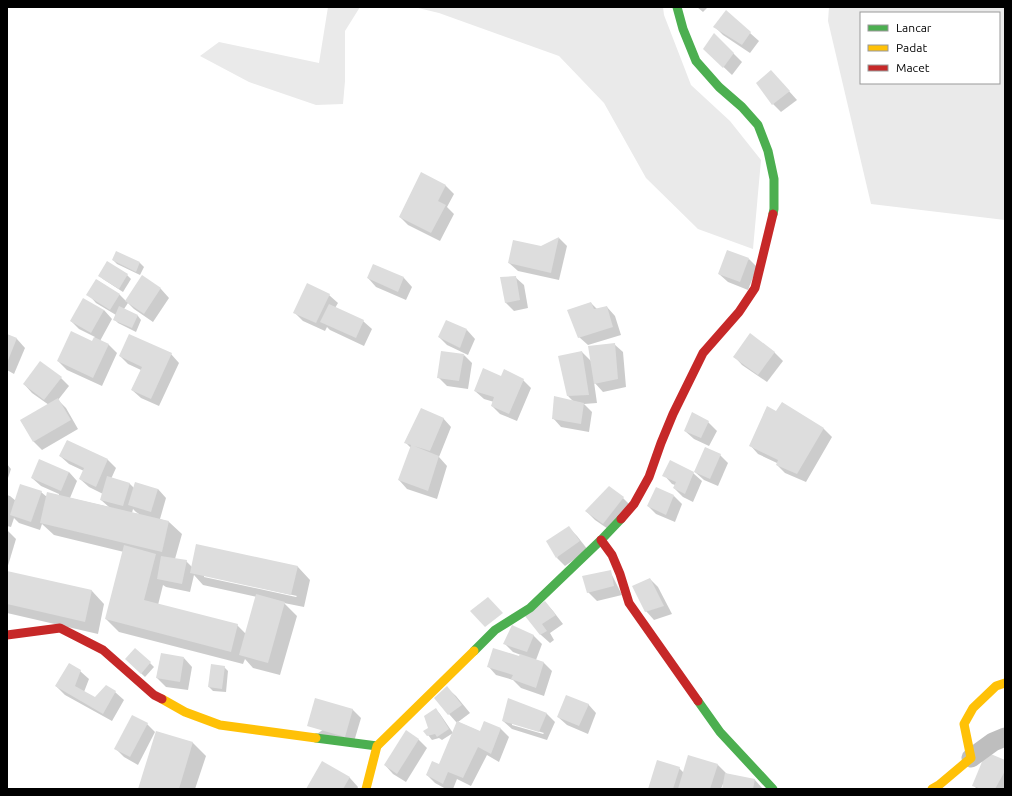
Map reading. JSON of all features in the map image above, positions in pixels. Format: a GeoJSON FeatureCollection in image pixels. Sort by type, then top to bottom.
{"type":"FeatureCollection","features":[{"type":"Feature","properties":{"kind":"street"},"geometry":{"type":"LineString","coordinates":[[366,789],[378,746],[495,630],[530,608],[601,540],[634,504],[648,477],[673,414],[703,353],[739,312],[755,288],[774,209],[774,179],[768,151],[758,125],[742,107],[719,87],[696,61],[683,28],[677,7]]}},
{"type":"Feature","properties":{"kind":"street"},"geometry":{"type":"LineString","coordinates":[[601,540],[612,555],[629,603],[720,732],[773,789]]}},
{"type":"Feature","properties":{"kind":"street"},"geometry":{"type":"LineString","coordinates":[[7,635],[60,628],[103,650],[154,695],[185,712],[220,725],[378,746]]}},
{"type":"Feature","properties":{"kind":"street"},"geometry":{"type":"LineString","coordinates":[[971,758],[964,724],[973,708],[996,686],[1005,683]]}},
{"type":"Feature","properties":{"kind":"street"},"geometry":{"type":"LineString","coordinates":[[932,789],[993,742],[1005,737]]}},
{"type":"Feature","properties":{"kind":"shaded area"},"geometry":{"type":"Polygon","coordinates":[[[328,7],[360,7],[345,31],[345,81],[343,104],[316,105],[249,82],[200,56],[219,42],[319,63],[328,7]]]}},
{"type":"Feature","properties":{"kind":"shaded area"},"geometry":{"type":"Polygon","coordinates":[[[414,7],[663,7],[664,15],[691,85],[730,121],[761,160],[753,249],[698,229],[646,178],[604,103],[559,56],[439,13],[414,7]]]}},
{"type":"Feature","properties":{"kind":"shaded area"},"geometry":{"type":"Polygon","coordinates":[[[829,7],[1005,7],[1005,220],[871,204],[828,21],[829,7]]]}},
{"type":"Feature","properties":{"kind":"building"},"geometry":{"type":"Polygon","coordinates":[[[726,10],[751,32],[742,45],[713,27],[726,10]]]}},
{"type":"Feature","properties":{"kind":"building"},"geometry":{"type":"Polygon","coordinates":[[[714,33],[734,53],[723,68],[703,49],[714,33]]]}},
{"type":"Feature","properties":{"kind":"building"},"geometry":{"type":"Polygon","coordinates":[[[771,70],[790,91],[772,105],[756,83],[771,70]]]}},
{"type":"Feature","properties":{"kind":"building"},"geometry":{"type":"Polygon","coordinates":[[[421,172],[446,185],[438,201],[446,205],[431,233],[399,217],[421,172]]]}},
{"type":"Feature","properties":{"kind":"building"},"geometry":{"type":"Polygon","coordinates":[[[559,237],[551,273],[508,263],[513,240],[541,246],[559,237]]]}},
{"type":"Feature","properties":{"kind":"building"},"geometry":{"type":"Polygon","coordinates":[[[727,250],[749,258],[740,282],[718,274],[727,250]]]}},
{"type":"Feature","properties":{"kind":"building"},"geometry":{"type":"Polygon","coordinates":[[[116,251],[140,262],[136,272],[112,260],[116,251]]]}},
{"type":"Feature","properties":{"kind":"building"},"geometry":{"type":"Polygon","coordinates":[[[107,261],[128,274],[119,289],[98,276],[107,261]]]}},
{"type":"Feature","properties":{"kind":"building"},"geometry":{"type":"Polygon","coordinates":[[[373,264],[404,277],[398,292],[367,278],[373,264]]]}},
{"type":"Feature","properties":{"kind":"building"},"geometry":{"type":"Polygon","coordinates":[[[142,275],[161,288],[144,314],[125,301],[142,275]]]}},
{"type":"Feature","properties":{"kind":"building"},"geometry":{"type":"Polygon","coordinates":[[[516,276],[520,300],[505,303],[500,277],[516,276]]]}},
{"type":"Feature","properties":{"kind":"building"},"geometry":{"type":"Polygon","coordinates":[[[96,279],[120,294],[110,310],[86,295],[96,279]]]}},
{"type":"Feature","properties":{"kind":"building"},"geometry":{"type":"Polygon","coordinates":[[[307,283],[330,294],[316,323],[293,313],[307,283]]]}},
{"type":"Feature","properties":{"kind":"building"},"geometry":{"type":"Polygon","coordinates":[[[83,298],[104,310],[91,333],[70,321],[83,298]]]}},
{"type":"Feature","properties":{"kind":"building"},"geometry":{"type":"Polygon","coordinates":[[[591,302],[594,309],[607,306],[613,327],[578,338],[567,310],[591,302]]]}},
{"type":"Feature","properties":{"kind":"building"},"geometry":{"type":"Polygon","coordinates":[[[329,304],[364,320],[356,338],[320,322],[329,304]]]}},
{"type":"Feature","properties":{"kind":"building"},"geometry":{"type":"Polygon","coordinates":[[[119,306],[138,315],[132,328],[113,320],[119,306]]]}},
{"type":"Feature","properties":{"kind":"building"},"geometry":{"type":"Polygon","coordinates":[[[446,320],[467,329],[460,348],[438,337],[446,320]]]}},
{"type":"Feature","properties":{"kind":"building"},"geometry":{"type":"Polygon","coordinates":[[[71,331],[92,341],[94,337],[109,344],[93,378],[57,361],[71,331]]]}},
{"type":"Feature","properties":{"kind":"building"},"geometry":{"type":"Polygon","coordinates":[[[750,333],[775,352],[758,375],[733,357],[750,333]]]}},
{"type":"Feature","properties":{"kind":"building"},"geometry":{"type":"Polygon","coordinates":[[[7,334],[17,338],[7,363],[7,334]]]}},
{"type":"Feature","properties":{"kind":"building"},"geometry":{"type":"Polygon","coordinates":[[[129,334],[172,353],[151,399],[131,390],[142,367],[119,356],[129,334]]]}},
{"type":"Feature","properties":{"kind":"building"},"geometry":{"type":"Polygon","coordinates":[[[615,343],[618,379],[594,384],[588,346],[615,343]]]}},
{"type":"Feature","properties":{"kind":"building"},"geometry":{"type":"Polygon","coordinates":[[[441,351],[464,354],[459,381],[437,378],[441,351]]]}},
{"type":"Feature","properties":{"kind":"building"},"geometry":{"type":"Polygon","coordinates":[[[582,351],[589,395],[567,396],[558,356],[582,351]]]}},
{"type":"Feature","properties":{"kind":"building"},"geometry":{"type":"Polygon","coordinates":[[[40,361],[62,377],[44,400],[23,384],[40,361]]]}},
{"type":"Feature","properties":{"kind":"building"},"geometry":{"type":"Polygon","coordinates":[[[483,368],[501,376],[504,369],[524,379],[509,414],[491,406],[494,397],[474,391],[483,368]]]}},
{"type":"Feature","properties":{"kind":"building"},"geometry":{"type":"Polygon","coordinates":[[[554,396],[584,403],[581,424],[552,419],[554,396]]]}},
{"type":"Feature","properties":{"kind":"building"},"geometry":{"type":"Polygon","coordinates":[[[58,398],[71,420],[33,442],[20,420],[58,398]]]}},
{"type":"Feature","properties":{"kind":"building"},"geometry":{"type":"Polygon","coordinates":[[[782,402],[824,428],[797,474],[776,465],[778,460],[749,446],[767,406],[776,411],[782,402]]]}},
{"type":"Feature","properties":{"kind":"building"},"geometry":{"type":"Polygon","coordinates":[[[421,408],[444,418],[430,451],[414,446],[439,456],[428,491],[398,480],[411,445],[404,443],[421,408]]]}},
{"type":"Feature","properties":{"kind":"building"},"geometry":{"type":"Polygon","coordinates":[[[692,412],[709,421],[701,438],[684,431],[692,412]]]}},
{"type":"Feature","properties":{"kind":"building"},"geometry":{"type":"Polygon","coordinates":[[[67,440],[108,459],[96,487],[79,479],[84,468],[59,456],[67,440]]]}},
{"type":"Feature","properties":{"kind":"building"},"geometry":{"type":"Polygon","coordinates":[[[705,447],[721,454],[710,479],[694,472],[705,447]]]}},
{"type":"Feature","properties":{"kind":"building"},"geometry":{"type":"Polygon","coordinates":[[[39,459],[69,472],[61,491],[31,478],[39,459]]]}},
{"type":"Feature","properties":{"kind":"building"},"geometry":{"type":"Polygon","coordinates":[[[670,460],[694,472],[685,494],[673,488],[676,482],[662,476],[670,460]]]}},
{"type":"Feature","properties":{"kind":"building"},"geometry":{"type":"Polygon","coordinates":[[[107,476],[130,483],[123,506],[100,500],[107,476]]]}},
{"type":"Feature","properties":{"kind":"building"},"geometry":{"type":"Polygon","coordinates":[[[135,482],[158,489],[151,512],[128,505],[135,482]]]}},
{"type":"Feature","properties":{"kind":"building"},"geometry":{"type":"Polygon","coordinates":[[[20,484],[42,491],[31,522],[10,515],[20,484]]]}},
{"type":"Feature","properties":{"kind":"building"},"geometry":{"type":"Polygon","coordinates":[[[609,486],[624,497],[603,524],[585,511],[609,486]]]}},
{"type":"Feature","properties":{"kind":"building"},"geometry":{"type":"Polygon","coordinates":[[[656,487],[674,495],[666,515],[647,506],[656,487]]]}},
{"type":"Feature","properties":{"kind":"building"},"geometry":{"type":"Polygon","coordinates":[[[47,492],[169,521],[162,552],[40,523],[47,492]]]}},
{"type":"Feature","properties":{"kind":"building"},"geometry":{"type":"Polygon","coordinates":[[[569,526],[580,541],[556,558],[546,541],[569,526]]]}},
{"type":"Feature","properties":{"kind":"building"},"geometry":{"type":"Polygon","coordinates":[[[196,544],[298,566],[291,595],[190,573],[196,544]]]}},
{"type":"Feature","properties":{"kind":"building"},"geometry":{"type":"Polygon","coordinates":[[[124,545],[156,554],[144,600],[238,624],[231,652],[105,619],[124,545]]]}},
{"type":"Feature","properties":{"kind":"building"},"geometry":{"type":"Polygon","coordinates":[[[161,556],[187,560],[182,584],[157,579],[161,556]]]}},
{"type":"Feature","properties":{"kind":"building"},"geometry":{"type":"Polygon","coordinates":[[[611,570],[614,586],[587,593],[582,576],[611,570]]]}},
{"type":"Feature","properties":{"kind":"building"},"geometry":{"type":"Polygon","coordinates":[[[7,571],[92,590],[85,622],[7,604],[7,571]]]}},
{"type":"Feature","properties":{"kind":"building"},"geometry":{"type":"Polygon","coordinates":[[[650,578],[664,606],[645,612],[632,586],[650,578]]]}},
{"type":"Feature","properties":{"kind":"building"},"geometry":{"type":"Polygon","coordinates":[[[256,594],[285,602],[268,663],[239,655],[256,594]]]}},
{"type":"Feature","properties":{"kind":"building"},"geometry":{"type":"Polygon","coordinates":[[[488,597],[503,613],[485,627],[470,611],[488,597]]]}},
{"type":"Feature","properties":{"kind":"building"},"geometry":{"type":"Polygon","coordinates":[[[545,601],[556,615],[542,624],[547,631],[540,635],[525,616],[545,601]]]}},
{"type":"Feature","properties":{"kind":"building"},"geometry":{"type":"Polygon","coordinates":[[[512,625],[534,635],[527,652],[503,644],[512,625]]]}},
{"type":"Feature","properties":{"kind":"building"},"geometry":{"type":"Polygon","coordinates":[[[135,648],[151,662],[141,674],[125,659],[135,648]]]}},
{"type":"Feature","properties":{"kind":"building"},"geometry":{"type":"Polygon","coordinates":[[[493,648],[519,656],[520,654],[544,662],[536,688],[511,679],[513,675],[487,667],[493,648]]]}},
{"type":"Feature","properties":{"kind":"building"},"geometry":{"type":"Polygon","coordinates":[[[161,653],[184,657],[180,682],[156,678],[161,653]]]}},
{"type":"Feature","properties":{"kind":"building"},"geometry":{"type":"Polygon","coordinates":[[[69,663],[81,670],[75,686],[95,697],[106,685],[116,691],[103,714],[55,686],[69,663]]]}},
{"type":"Feature","properties":{"kind":"building"},"geometry":{"type":"Polygon","coordinates":[[[211,664],[225,666],[222,689],[208,687],[211,664]]]}},
{"type":"Feature","properties":{"kind":"building"},"geometry":{"type":"Polygon","coordinates":[[[447,686],[462,705],[448,715],[434,698],[447,686]]]}},
{"type":"Feature","properties":{"kind":"building"},"geometry":{"type":"Polygon","coordinates":[[[566,695],[589,704],[579,726],[557,717],[566,695]]]}},
{"type":"Feature","properties":{"kind":"building"},"geometry":{"type":"Polygon","coordinates":[[[315,698],[353,709],[345,737],[307,726],[315,698]]]}},
{"type":"Feature","properties":{"kind":"building"},"geometry":{"type":"Polygon","coordinates":[[[508,698],[547,713],[539,732],[502,721],[508,698]]]}},
{"type":"Feature","properties":{"kind":"building"},"geometry":{"type":"Polygon","coordinates":[[[436,708],[449,729],[437,737],[435,734],[427,736],[423,731],[428,728],[424,716],[436,708]]]}},
{"type":"Feature","properties":{"kind":"building"},"geometry":{"type":"Polygon","coordinates":[[[132,715],[148,723],[130,757],[114,749],[132,715]]]}},
{"type":"Feature","properties":{"kind":"building"},"geometry":{"type":"Polygon","coordinates":[[[457,721],[480,731],[484,721],[501,728],[491,754],[478,747],[463,778],[448,772],[443,784],[426,775],[432,761],[439,764],[457,721]]]}},
{"type":"Feature","properties":{"kind":"building"},"geometry":{"type":"Polygon","coordinates":[[[406,730],[419,739],[397,774],[384,765],[406,730]]]}},
{"type":"Feature","properties":{"kind":"building"},"geometry":{"type":"Polygon","coordinates":[[[156,731],[193,742],[179,789],[138,789],[156,731]]]}},
{"type":"Feature","properties":{"kind":"building"},"geometry":{"type":"Polygon","coordinates":[[[986,752],[1005,760],[1005,771],[995,789],[982,789],[972,786],[986,752]]]}},
{"type":"Feature","properties":{"kind":"building"},"geometry":{"type":"Polygon","coordinates":[[[688,755],[718,764],[710,789],[678,789],[688,755]]]}},
{"type":"Feature","properties":{"kind":"building"},"geometry":{"type":"Polygon","coordinates":[[[657,760],[680,767],[673,789],[648,789],[657,760]]]}},
{"type":"Feature","properties":{"kind":"building"},"geometry":{"type":"Polygon","coordinates":[[[322,761],[350,777],[343,789],[306,789],[322,761]]]}},
{"type":"Feature","properties":{"kind":"building"},"geometry":{"type":"Polygon","coordinates":[[[725,773],[755,779],[753,789],[722,789],[725,773]]]}},
{"type":"Feature","properties":{"kind":"traffic: fast"},"geometry":{"type":"LineString","coordinates":[[677,7],[683,29],[696,61],[719,87],[742,107],[758,125],[768,151],[774,179],[773,214]]}},
{"type":"Feature","properties":{"kind":"traffic: fast"},"geometry":{"type":"LineString","coordinates":[[474,651],[495,630],[530,608],[621,519]]}},
{"type":"Feature","properties":{"kind":"traffic: fast"},"geometry":{"type":"LineString","coordinates":[[698,701],[720,732],[773,789]]}},
{"type":"Feature","properties":{"kind":"traffic: fast"},"geometry":{"type":"LineString","coordinates":[[316,738],[377,746]]}},
{"type":"Feature","properties":{"kind":"traffic: slow"},"geometry":{"type":"LineString","coordinates":[[366,789],[377,746],[474,651]]}},
{"type":"Feature","properties":{"kind":"traffic: slow"},"geometry":{"type":"LineString","coordinates":[[932,789],[939,785],[971,758],[964,724],[973,708],[996,686],[1005,683]]}},
{"type":"Feature","properties":{"kind":"traffic: slow"},"geometry":{"type":"LineString","coordinates":[[162,699],[185,712],[220,725],[316,738]]}},
{"type":"Feature","properties":{"kind":"traffic: jam"},"geometry":{"type":"LineString","coordinates":[[621,519],[634,504],[649,477],[673,414],[703,353],[739,312],[755,288],[773,214]]}},
{"type":"Feature","properties":{"kind":"traffic: jam"},"geometry":{"type":"LineString","coordinates":[[601,540],[612,555],[629,603],[698,701]]}},
{"type":"Feature","properties":{"kind":"traffic: jam"},"geometry":{"type":"LineString","coordinates":[[7,635],[60,628],[103,650],[154,695],[162,699]]}}]}
